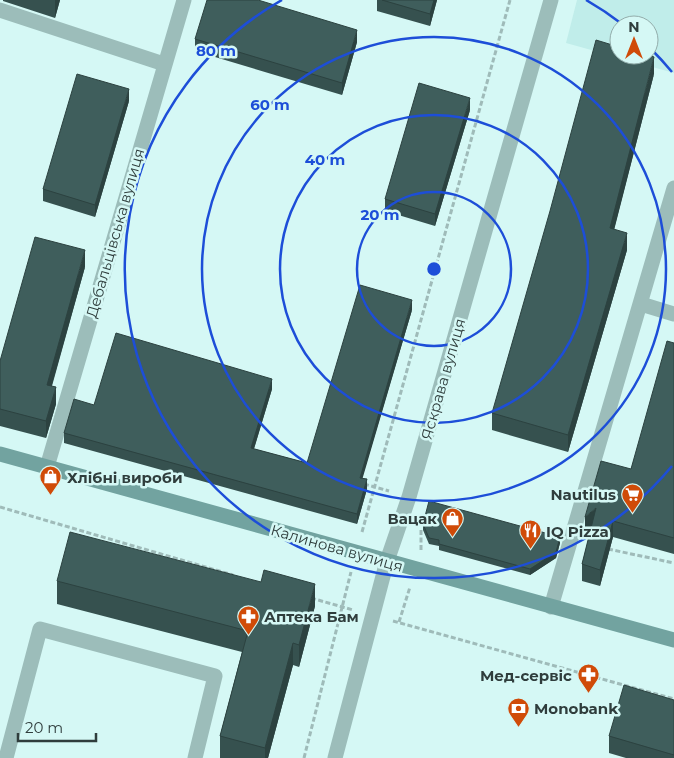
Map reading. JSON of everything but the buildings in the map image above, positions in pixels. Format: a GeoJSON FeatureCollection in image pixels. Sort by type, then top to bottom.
{"type":"FeatureCollection","features":[{"type":"Feature","properties":{"kind":"street","name":"Дебальцівська вулиця"},"geometry":{"type":"LineString","coordinates":[[47,467],[184,0]]}},
{"type":"Feature","properties":{"kind":"street","name":"Яскрава вулиця"},"geometry":{"type":"LineString","coordinates":[[335,758],[387,562],[409,497],[551,0]]}},
{"type":"Feature","properties":{"kind":"street"},"geometry":{"type":"LineString","coordinates":[[0,10],[164,64]]}},
{"type":"Feature","properties":{"kind":"street"},"geometry":{"type":"LineString","coordinates":[[551,607],[674,188]]}},
{"type":"Feature","properties":{"kind":"street"},"geometry":{"type":"LineString","coordinates":[[641,304],[674,314]]}},
{"type":"Feature","properties":{"kind":"street","name":"Калинова вулиця"},"geometry":{"type":"LineString","coordinates":[[0,454],[674,640]]}},
{"type":"Feature","properties":{"kind":"street"},"geometry":{"type":"LineString","coordinates":[[6,758],[40,629],[215,676],[195,758]]}},
{"type":"Feature","properties":{"kind":"path"},"geometry":{"type":"LineString","coordinates":[[376,487],[510,0]]}},
{"type":"Feature","properties":{"kind":"path"},"geometry":{"type":"LineString","coordinates":[[357,482],[409,497]]}},
{"type":"Feature","properties":{"kind":"path"},"geometry":{"type":"LineString","coordinates":[[0,507],[237,576]]}},
{"type":"Feature","properties":{"kind":"path"},"geometry":{"type":"LineString","coordinates":[[304,596],[341,607],[304,758]]}},
{"type":"Feature","properties":{"kind":"path"},"geometry":{"type":"LineString","coordinates":[[399,622],[674,699]]}},
{"type":"Feature","properties":{"kind":"shaded area"},"geometry":{"type":"Polygon","coordinates":[[[577,0],[674,0],[674,73],[645,65],[659,65],[659,15],[609,15],[609,55],[566,43],[577,0]]]}},
{"type":"Feature","properties":{"kind":"place","name":"Хлібні вироби"},"geometry":{"type":"Point","coordinates":[51,496]}},
{"type":"Feature","properties":{"kind":"place","name":"Nautilus"},"geometry":{"type":"Point","coordinates":[632,513]}},
{"type":"Feature","properties":{"kind":"place","name":"Вацак"},"geometry":{"type":"Point","coordinates":[453,537]}},
{"type":"Feature","properties":{"kind":"place","name":"IQ Pizza"},"geometry":{"type":"Point","coordinates":[530,550]}},
{"type":"Feature","properties":{"kind":"place","name":"Аптека Бам"},"geometry":{"type":"Point","coordinates":[248,635]}},
{"type":"Feature","properties":{"kind":"place","name":"Мед-сервіс"},"geometry":{"type":"Point","coordinates":[588,694]}},
{"type":"Feature","properties":{"kind":"place","name":"Monobank"},"geometry":{"type":"Point","coordinates":[518,727]}}]}
